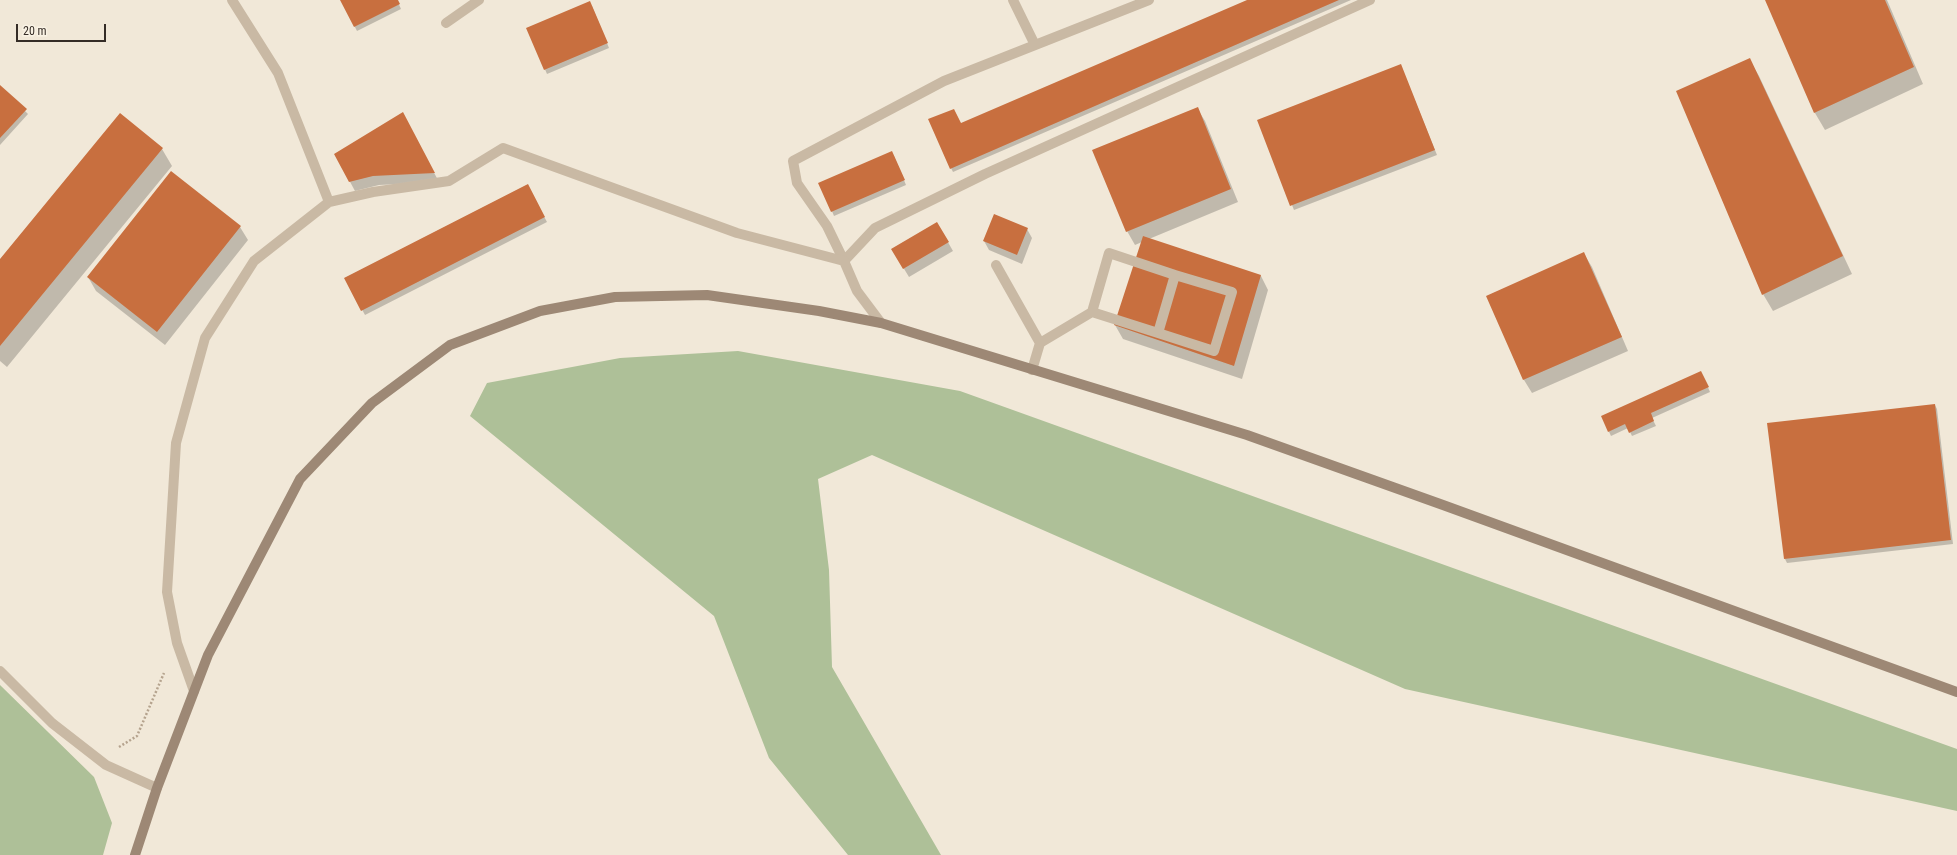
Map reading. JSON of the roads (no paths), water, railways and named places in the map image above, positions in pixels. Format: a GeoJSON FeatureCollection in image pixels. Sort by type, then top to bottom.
{"type":"FeatureCollection","features":[{"type":"Feature","properties":{"kind":"main road"},"geometry":{"type":"LineString","coordinates":[[134,855],[157,788],[208,655],[300,479],[372,403],[450,345],[540,311],[615,297],[707,295],[819,311],[881,324],[1247,435],[1957,692]]}},
{"type":"Feature","properties":{"kind":"street"},"geometry":{"type":"LineString","coordinates":[[232,0],[278,73],[328,202]]}},
{"type":"Feature","properties":{"kind":"street"},"geometry":{"type":"LineString","coordinates":[[446,23],[479,0]]}},
{"type":"Feature","properties":{"kind":"street"},"geometry":{"type":"LineString","coordinates":[[1013,0],[1035,45]]}},
{"type":"Feature","properties":{"kind":"street"},"geometry":{"type":"LineString","coordinates":[[881,324],[857,291],[827,226],[797,183],[793,161],[944,80],[1149,0]]}},
{"type":"Feature","properties":{"kind":"street"},"geometry":{"type":"LineString","coordinates":[[844,261],[875,228],[985,174],[1370,0]]}},
{"type":"Feature","properties":{"kind":"street"},"geometry":{"type":"LineString","coordinates":[[194,691],[177,643],[167,592],[176,443],[205,338],[254,261],[328,202],[373,192],[449,181],[503,148],[737,233],[844,261]]}},
{"type":"Feature","properties":{"kind":"street"},"geometry":{"type":"LineString","coordinates":[[1032,370],[1040,343],[1092,312],[1109,253],[1232,292],[1214,351],[1092,312]]}},
{"type":"Feature","properties":{"kind":"street"},"geometry":{"type":"LineString","coordinates":[[996,265],[1040,343]]}},
{"type":"Feature","properties":{"kind":"street"},"geometry":{"type":"LineString","coordinates":[[1158,333],[1175,275]]}},
{"type":"Feature","properties":{"kind":"street"},"geometry":{"type":"LineString","coordinates":[[0,671],[52,723],[106,765],[157,788]]}}]}
